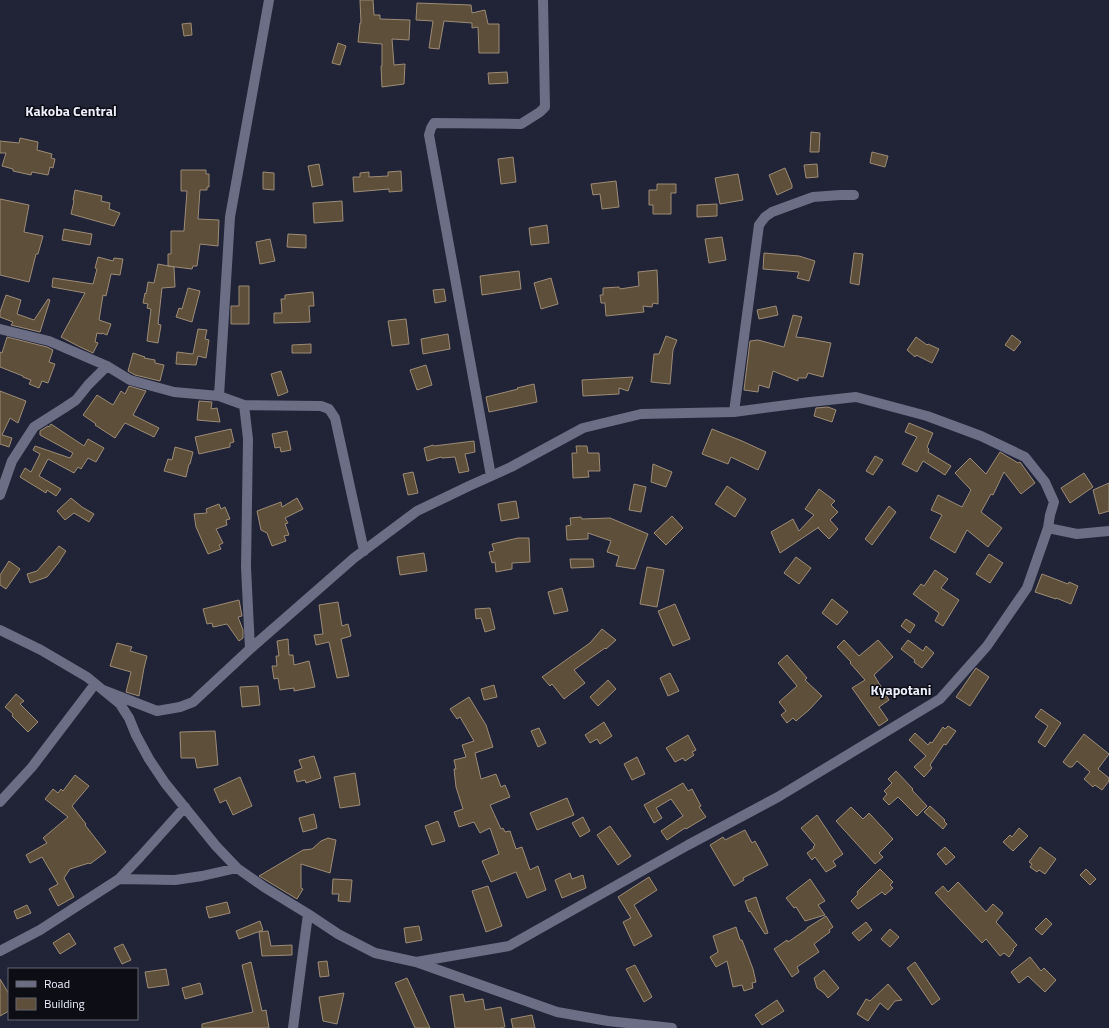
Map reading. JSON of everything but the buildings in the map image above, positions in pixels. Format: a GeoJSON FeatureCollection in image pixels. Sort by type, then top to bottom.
{"type":"FeatureCollection","features":[{"type":"Feature","properties":{"kind":"street"},"geometry":{"type":"LineString","coordinates":[[219,396],[230,217],[269,0]]}},
{"type":"Feature","properties":{"kind":"street"},"geometry":{"type":"LineString","coordinates":[[491,476],[428,136],[434,124],[521,124],[545,107],[543,0]]}},
{"type":"Feature","properties":{"kind":"street"},"geometry":{"type":"LineString","coordinates":[[734,412],[759,225],[765,217],[772,212],[812,197],[854,195]]}},
{"type":"Feature","properties":{"kind":"street"},"geometry":{"type":"LineString","coordinates":[[0,329],[50,341],[107,366],[130,380],[174,392],[219,396],[244,406],[321,406],[329,409],[334,418],[364,551]]}},
{"type":"Feature","properties":{"kind":"street"},"geometry":{"type":"LineString","coordinates":[[0,495],[12,461],[34,427],[76,400],[88,385],[107,366]]}},
{"type":"Feature","properties":{"kind":"street"},"geometry":{"type":"LineString","coordinates":[[99,687],[157,711],[180,707],[192,702],[250,649],[332,578],[364,551],[417,511],[511,467],[583,428],[641,414],[734,412],[856,397],[927,416],[981,436],[1025,457],[1045,482],[1054,502],[1048,528],[1027,588],[987,646],[940,699],[778,797],[674,853],[509,946],[416,962]]}},
{"type":"Feature","properties":{"kind":"street"},"geometry":{"type":"LineString","coordinates":[[244,406],[248,439],[246,567],[250,649]]}},
{"type":"Feature","properties":{"kind":"street"},"geometry":{"type":"LineString","coordinates":[[1048,528],[1077,534],[1109,531]]}},
{"type":"Feature","properties":{"kind":"street"},"geometry":{"type":"LineString","coordinates":[[0,630],[21,639],[87,676],[120,704],[129,718],[148,759],[165,783],[216,846],[236,868],[338,934],[375,953],[416,962],[557,1012],[608,1021],[672,1028]]}},
{"type":"Feature","properties":{"kind":"street"},"geometry":{"type":"LineString","coordinates":[[0,802],[32,767],[99,687]]}},
{"type":"Feature","properties":{"kind":"street"},"geometry":{"type":"LineString","coordinates":[[0,951],[40,930],[119,879],[185,807]]}},
{"type":"Feature","properties":{"kind":"street"},"geometry":{"type":"LineString","coordinates":[[119,879],[175,880],[202,876],[236,868]]}},
{"type":"Feature","properties":{"kind":"street"},"geometry":{"type":"LineString","coordinates":[[293,1028],[308,914]]}},
{"type":"Feature","properties":{"kind":"district","name":"Kakoba Central"},"geometry":{"type":"Point","coordinates":[71,110]}},
{"type":"Feature","properties":{"kind":"district","name":"Kyapotani"},"geometry":{"type":"Point","coordinates":[901,689]}}]}
